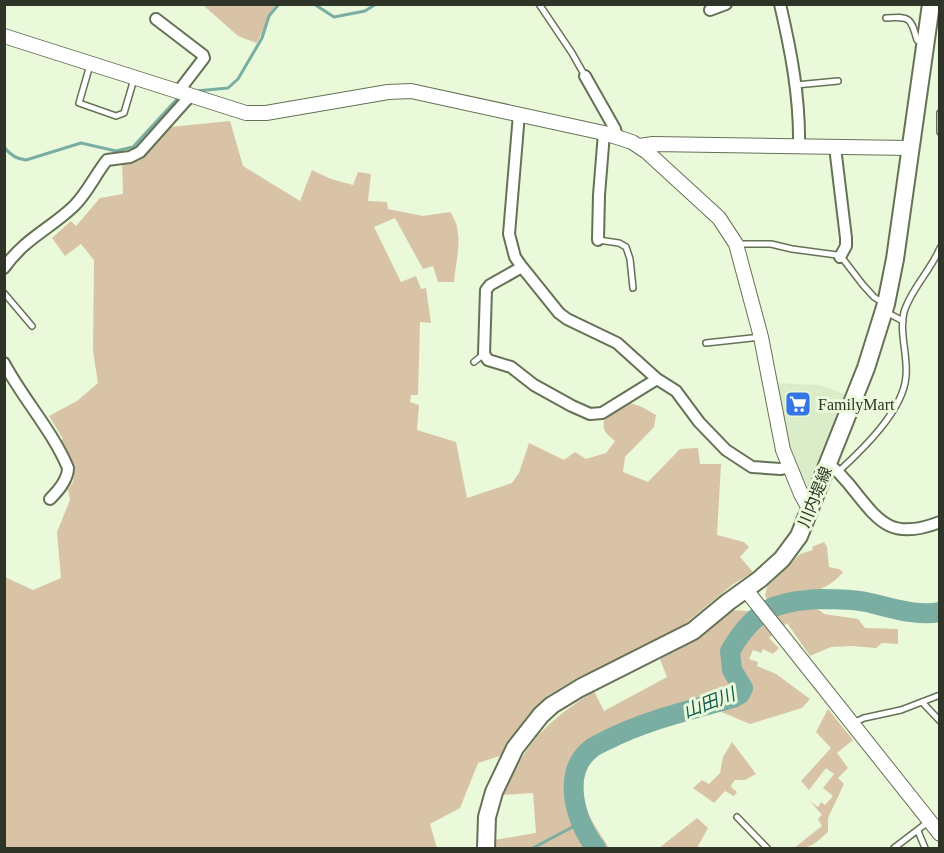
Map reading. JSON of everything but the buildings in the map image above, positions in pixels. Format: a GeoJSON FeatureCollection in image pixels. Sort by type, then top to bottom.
{"type":"FeatureCollection","features":[{"type":"Feature","properties":{"kind":"main road","name":"川内堤線"},"geometry":{"type":"LineString","coordinates":[[486,849],[487,817],[494,792],[516,748],[552,705],[580,687],[693,631],[760,579],[782,559],[799,536],[833,468],[885,307],[931,4]]}},
{"type":"Feature","properties":{"kind":"street"},"geometry":{"type":"LineString","coordinates":[[710,10],[726,4]]}},
{"type":"Feature","properties":{"kind":"street"},"geometry":{"type":"LineString","coordinates":[[780,4],[796,85],[799,146]]}},
{"type":"Feature","properties":{"kind":"street"},"geometry":{"type":"LineString","coordinates":[[4,268],[27,241],[78,202],[94,182],[107,160],[130,157],[140,152],[184,94],[204,58],[203,55],[156,19]]}},
{"type":"Feature","properties":{"kind":"street"},"geometry":{"type":"LineString","coordinates":[[4,36],[246,113],[256,114],[388,92],[411,91],[610,135],[639,146],[719,218],[736,244],[761,337],[780,436],[789,467],[810,510]]}},
{"type":"Feature","properties":{"kind":"street"},"geometry":{"type":"LineString","coordinates":[[585,76],[615,129],[610,135],[599,195],[598,240]]}},
{"type":"Feature","properties":{"kind":"street"},"geometry":{"type":"LineString","coordinates":[[519,114],[509,234],[515,257],[522,267],[567,319],[617,343],[657,379],[676,391],[722,448],[754,468],[789,467]]}},
{"type":"Feature","properties":{"kind":"street"},"geometry":{"type":"LineString","coordinates":[[639,146],[653,144],[910,148]]}},
{"type":"Feature","properties":{"kind":"street"},"geometry":{"type":"LineString","coordinates":[[835,147],[846,238],[846,246],[840,257]]}},
{"type":"Feature","properties":{"kind":"street"},"geometry":{"type":"LineString","coordinates":[[522,267],[490,285],[486,290],[484,354],[488,360],[511,367],[542,390],[590,414],[602,413],[657,379]]}},
{"type":"Feature","properties":{"kind":"street"},"geometry":{"type":"LineString","coordinates":[[4,363],[68,468],[68,474],[50,500]]}},
{"type":"Feature","properties":{"kind":"street"},"geometry":{"type":"LineString","coordinates":[[833,468],[867,507],[889,526],[910,530],[939,522]]}},
{"type":"Feature","properties":{"kind":"street"},"geometry":{"type":"LineString","coordinates":[[746,590],[830,701],[852,723],[939,834]]}},
{"type":"Feature","properties":{"kind":"lane"},"geometry":{"type":"LineString","coordinates":[[539,4],[585,76]]}},
{"type":"Feature","properties":{"kind":"lane"},"geometry":{"type":"LineString","coordinates":[[886,18],[904,17],[910,21],[914,24],[917,40],[925,45]]}},
{"type":"Feature","properties":{"kind":"lane"},"geometry":{"type":"LineString","coordinates":[[90,63],[79,103],[116,116],[124,112],[134,77]]}},
{"type":"Feature","properties":{"kind":"lane"},"geometry":{"type":"LineString","coordinates":[[796,85],[838,81]]}},
{"type":"Feature","properties":{"kind":"lane"},"geometry":{"type":"LineString","coordinates":[[939,112],[939,132]]}},
{"type":"Feature","properties":{"kind":"lane"},"geometry":{"type":"LineString","coordinates":[[598,240],[619,243],[626,247],[630,259],[633,288]]}},
{"type":"Feature","properties":{"kind":"lane"},"geometry":{"type":"LineString","coordinates":[[736,244],[771,244],[840,257],[874,297],[903,321]]}},
{"type":"Feature","properties":{"kind":"lane"},"geometry":{"type":"LineString","coordinates":[[833,468],[866,445],[901,397],[906,378],[903,321],[911,296],[932,265],[939,248]]}},
{"type":"Feature","properties":{"kind":"lane"},"geometry":{"type":"LineString","coordinates":[[4,292],[32,326]]}},
{"type":"Feature","properties":{"kind":"lane"},"geometry":{"type":"LineString","coordinates":[[706,343],[761,337]]}},
{"type":"Feature","properties":{"kind":"lane"},"geometry":{"type":"LineString","coordinates":[[474,362],[484,354]]}},
{"type":"Feature","properties":{"kind":"lane"},"geometry":{"type":"LineString","coordinates":[[852,723],[864,718],[902,710],[939,695]]}},
{"type":"Feature","properties":{"kind":"lane"},"geometry":{"type":"LineString","coordinates":[[922,702],[939,721]]}},
{"type":"Feature","properties":{"kind":"lane"},"geometry":{"type":"LineString","coordinates":[[737,816],[767,849]]}},
{"type":"Feature","properties":{"kind":"lane"},"geometry":{"type":"LineString","coordinates":[[894,849],[929,821]]}},
{"type":"Feature","properties":{"kind":"lane"},"geometry":{"type":"LineString","coordinates":[[918,831],[925,849]]}},
{"type":"Feature","properties":{"kind":"shaded area"},"geometry":{"type":"Polygon","coordinates":[[[203,5],[275,5],[257,43],[238,36],[203,5]]]}},
{"type":"Feature","properties":{"kind":"shaded area"},"geometry":{"type":"Polygon","coordinates":[[[230,121],[243,166],[300,201],[312,170],[331,179],[353,185],[358,172],[371,174],[368,201],[387,202],[388,209],[423,216],[450,212],[455,220],[458,237],[454,282],[438,282],[433,266],[423,269],[395,218],[374,227],[401,282],[416,276],[421,289],[426,288],[431,323],[420,322],[418,395],[411,395],[410,402],[419,405],[417,430],[456,442],[467,498],[512,483],[519,473],[529,443],[564,460],[575,452],[586,459],[606,453],[615,441],[605,431],[604,422],[608,413],[620,404],[633,404],[656,415],[654,427],[625,457],[623,472],[648,482],[680,449],[698,448],[700,464],[721,464],[717,535],[744,542],[749,547],[740,557],[753,572],[732,585],[680,628],[633,653],[575,679],[547,696],[531,713],[500,756],[478,763],[460,808],[430,824],[437,848],[5,848],[5,577],[33,590],[61,578],[57,532],[70,500],[68,490],[73,482],[75,466],[58,442],[63,439],[49,416],[77,401],[98,383],[93,351],[94,260],[81,244],[65,256],[52,238],[71,221],[76,226],[100,198],[123,194],[122,164],[141,159],[170,127],[230,121]]]}},
{"type":"Feature","properties":{"kind":"shaded area"},"geometry":{"type":"Polygon","coordinates":[[[775,383],[820,385],[847,395],[811,489],[805,489],[789,450],[775,383]]]}},
{"type":"Feature","properties":{"kind":"shaded area"},"geometry":{"type":"Polygon","coordinates":[[[824,542],[827,547],[829,567],[843,572],[824,587],[810,593],[786,598],[787,609],[811,608],[824,614],[858,619],[865,628],[898,629],[898,644],[882,643],[876,648],[831,647],[810,656],[787,623],[769,638],[779,648],[773,654],[763,649],[761,653],[753,650],[749,659],[758,662],[757,666],[776,674],[810,699],[802,708],[750,724],[719,711],[609,744],[593,756],[584,769],[580,781],[580,794],[609,848],[495,848],[494,840],[536,833],[533,793],[503,795],[529,747],[550,724],[594,691],[604,711],[667,677],[660,659],[701,637],[732,610],[748,611],[750,614],[767,599],[765,596],[767,587],[800,554],[813,550],[812,547],[824,542]]]}},
{"type":"Feature","properties":{"kind":"shaded area"},"geometry":{"type":"Polygon","coordinates":[[[828,709],[853,740],[837,753],[848,768],[838,778],[844,784],[828,818],[828,832],[812,844],[794,848],[822,826],[818,819],[822,815],[810,801],[818,807],[821,802],[825,805],[833,796],[823,788],[834,774],[826,768],[809,790],[801,781],[831,748],[816,732],[828,709]]]}},
{"type":"Feature","properties":{"kind":"shaded area"},"geometry":{"type":"Polygon","coordinates":[[[732,742],[756,774],[745,780],[735,780],[731,785],[737,792],[734,796],[725,791],[714,803],[693,788],[702,780],[709,784],[720,773],[723,757],[732,742]]]}},
{"type":"Feature","properties":{"kind":"shaded area"},"geometry":{"type":"Polygon","coordinates":[[[697,818],[708,828],[697,848],[659,848],[697,818]]]}},
{"type":"Feature","properties":{"kind":"waterway"},"geometry":{"type":"LineString","coordinates":[[196,91],[228,88],[238,79],[262,38],[269,16],[279,4]]}},
{"type":"Feature","properties":{"kind":"waterway"},"geometry":{"type":"LineString","coordinates":[[314,4],[334,17],[365,11],[376,4]]}},
{"type":"Feature","properties":{"kind":"waterway"},"geometry":{"type":"LineString","coordinates":[[4,147],[19,159],[26,160],[81,143],[116,151],[133,147],[178,98]]}},
{"type":"Feature","properties":{"kind":"waterway","name":"山田川"},"geometry":{"type":"LineString","coordinates":[[596,848],[582,826],[574,798],[576,771],[581,759],[594,746],[622,733],[740,694],[743,688],[732,670],[730,651],[748,626],[767,610],[790,602],[843,599],[913,612],[940,612]]}},
{"type":"Feature","properties":{"kind":"waterway"},"geometry":{"type":"LineString","coordinates":[[533,848],[580,823]]}},
{"type":"Feature","properties":{"kind":"place","name":"FamilyMart"},"geometry":{"type":"Point","coordinates":[798,404]}}]}
